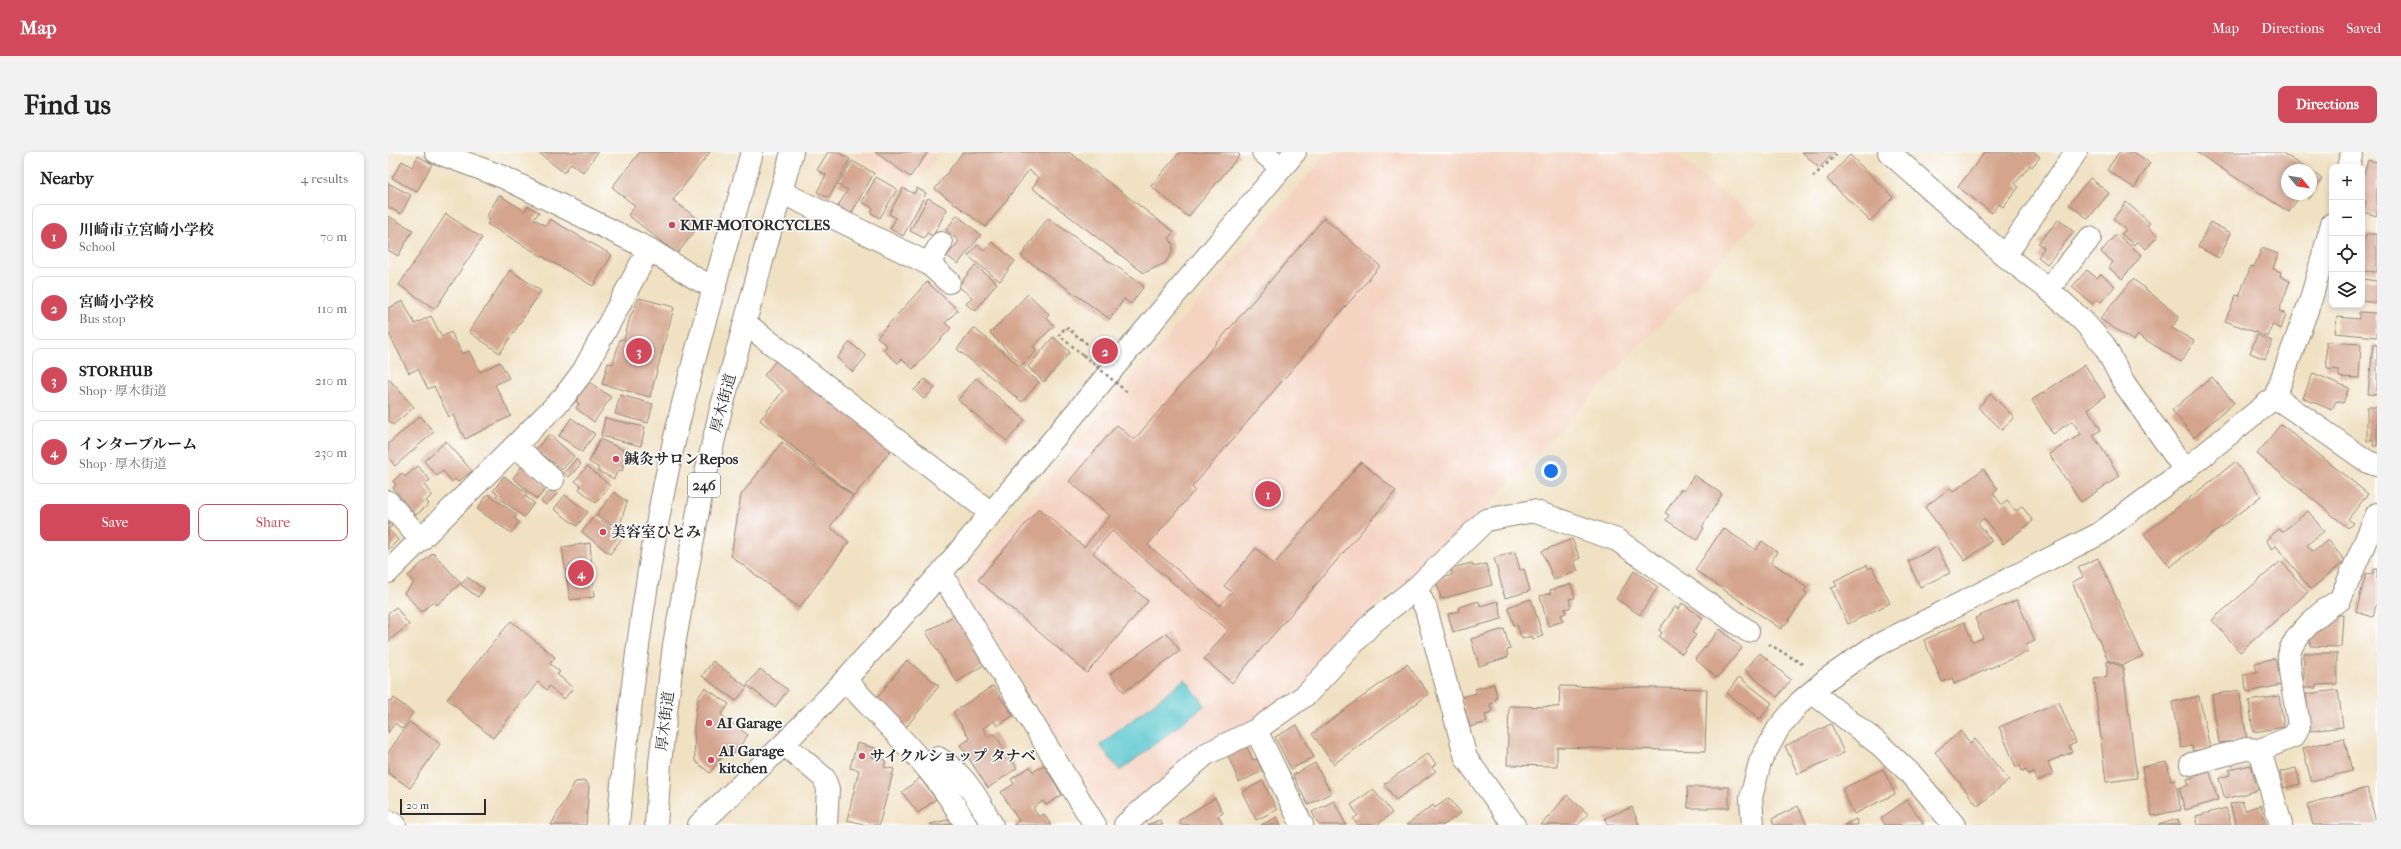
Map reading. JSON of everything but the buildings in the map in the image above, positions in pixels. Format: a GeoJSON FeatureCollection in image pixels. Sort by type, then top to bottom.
{"type":"FeatureCollection","features":[{"type":"Feature","properties":{"kind":"main road"},"geometry":{"type":"LineString","coordinates":[[436,152],[503,176],[649,249],[695,278],[715,288]]}},
{"type":"Feature","properties":{"kind":"main road","name":"246"},"geometry":{"type":"LineString","coordinates":[[618,825],[635,651],[664,490],[678,426],[752,152]]}},
{"type":"Feature","properties":{"kind":"main road","name":"厚木街道"},"geometry":{"type":"LineString","coordinates":[[656,825],[660,763],[674,645],[703,488],[720,413],[792,152]]}},
{"type":"Feature","properties":{"kind":"main road"},"geometry":{"type":"LineString","coordinates":[[1263,152],[1281,168]]}},
{"type":"Feature","properties":{"kind":"main road"},"geometry":{"type":"LineString","coordinates":[[699,825],[784,744],[846,680],[941,573],[1295,152]]}},
{"type":"Feature","properties":{"kind":"main road"},"geometry":{"type":"LineString","coordinates":[[1889,152],[2005,256],[2048,289],[2084,322],[2104,345],[2124,383],[2185,470]]}},
{"type":"Feature","properties":{"kind":"main road"},"geometry":{"type":"LineString","coordinates":[[2005,256],[2076,152]]}},
{"type":"Feature","properties":{"kind":"main road"},"geometry":{"type":"LineString","coordinates":[[2349,164],[2352,152]]}},
{"type":"Feature","properties":{"kind":"main road"},"geometry":{"type":"LineString","coordinates":[[781,192],[929,264],[949,282]]}},
{"type":"Feature","properties":{"kind":"main road"},"geometry":{"type":"LineString","coordinates":[[1753,825],[1751,798],[1760,762],[1778,729],[1800,702],[1872,648],[2099,534],[2185,470],[2275,397],[2311,299],[2329,235]]}},
{"type":"Feature","properties":{"kind":"main road"},"geometry":{"type":"LineString","coordinates":[[2048,289],[2090,238]]}},
{"type":"Feature","properties":{"kind":"main road"},"geometry":{"type":"LineString","coordinates":[[929,264],[941,243]]}},
{"type":"Feature","properties":{"kind":"main road"},"geometry":{"type":"LineString","coordinates":[[388,572],[563,398],[584,370],[649,249]]}},
{"type":"Feature","properties":{"kind":"main road"},"geometry":{"type":"LineString","coordinates":[[745,323],[991,513]]}},
{"type":"Feature","properties":{"kind":"main road"},"geometry":{"type":"LineString","coordinates":[[2275,397],[2368,462],[2377,465]]}},
{"type":"Feature","properties":{"kind":"main road"},"geometry":{"type":"LineString","coordinates":[[516,446],[553,480]]}},
{"type":"Feature","properties":{"kind":"main road"},"geometry":{"type":"LineString","coordinates":[[388,502],[421,540]]}},
{"type":"Feature","properties":{"kind":"main road"},"geometry":{"type":"LineString","coordinates":[[1125,825],[1206,754],[1256,730],[1307,694],[1373,622],[1416,588],[1486,520],[1533,511],[1617,540],[1748,631]]}},
{"type":"Feature","properties":{"kind":"main road"},"geometry":{"type":"LineString","coordinates":[[2190,764],[2246,749],[2260,750],[2294,736],[2299,726],[2289,655],[2291,648],[2294,642],[2328,606],[2340,600],[2377,514]]}},
{"type":"Feature","properties":{"kind":"main road"},"geometry":{"type":"LineString","coordinates":[[941,573],[1095,825]]}},
{"type":"Feature","properties":{"kind":"main road"},"geometry":{"type":"LineString","coordinates":[[1416,588],[1426,609],[1466,758],[1514,825]]}},
{"type":"Feature","properties":{"kind":"main road"},"geometry":{"type":"LineString","coordinates":[[846,680],[924,764],[958,810],[966,825]]}},
{"type":"Feature","properties":{"kind":"main road"},"geometry":{"type":"LineString","coordinates":[[1820,686],[1913,776],[1954,825]]}},
{"type":"Feature","properties":{"kind":"main road"},"geometry":{"type":"LineString","coordinates":[[1256,730],[1302,825]]}},
{"type":"Feature","properties":{"kind":"main road"},"geometry":{"type":"LineString","coordinates":[[784,744],[824,778],[828,789],[826,825]]}},
{"type":"Feature","properties":{"kind":"main road"},"geometry":{"type":"LineString","coordinates":[[2260,750],[2281,825]]}},
{"type":"Feature","properties":{"kind":"main road"},"geometry":{"type":"LineString","coordinates":[[924,764],[938,758],[947,763],[979,801],[992,825]]}},
{"type":"Feature","properties":{"kind":"main road"},"geometry":{"type":"LineString","coordinates":[[388,821],[394,825]]}},
{"type":"Feature","properties":{"kind":"path"},"geometry":{"type":"LineString","coordinates":[[1813,177],[1839,152]]}},
{"type":"Feature","properties":{"kind":"path"},"geometry":{"type":"LineString","coordinates":[[1091,347],[1066,327],[1059,335],[1128,393]]}},
{"type":"Feature","properties":{"kind":"path"},"geometry":{"type":"LineString","coordinates":[[1748,631],[1820,686]]}},
{"type":"Feature","properties":{"kind":"shaded area"},"geometry":{"type":"Polygon","coordinates":[[[849,152],[939,152],[923,178],[916,175],[907,186],[849,152]]]}},
{"type":"Feature","properties":{"kind":"shaded area"},"geometry":{"type":"Polygon","coordinates":[[[1328,152],[1672,152],[1758,220],[1487,507],[1490,510],[1382,600],[1311,676],[1281,702],[1236,730],[1212,740],[1115,815],[1103,814],[962,581],[1174,329],[1328,152]]]}},
{"type":"Feature","properties":{"kind":"water"},"geometry":{"type":"Polygon","coordinates":[[[1185,679],[1205,705],[1120,771],[1100,745],[1185,679]]]}},
{"type":"Feature","properties":{"kind":"place","name":"KMF-MOTORCYCLES"},"geometry":{"type":"Point","coordinates":[672,225]}},
{"type":"Feature","properties":{"kind":"place","name":"STORHUB"},"geometry":{"type":"Point","coordinates":[639,351]}},
{"type":"Feature","properties":{"kind":"place","name":"宮崎小学校"},"geometry":{"type":"Point","coordinates":[1105,351]}},
{"type":"Feature","properties":{"kind":"place","name":"鍼灸サロンRepos"},"geometry":{"type":"Point","coordinates":[616,459]}},
{"type":"Feature","properties":{"kind":"place","name":"川崎市立宮崎小学校"},"geometry":{"type":"Point","coordinates":[1268,494]}},
{"type":"Feature","properties":{"kind":"place","name":"美容室ひとみ"},"geometry":{"type":"Point","coordinates":[603,532]}},
{"type":"Feature","properties":{"kind":"place","name":"インターブルーム"},"geometry":{"type":"Point","coordinates":[581,573]}},
{"type":"Feature","properties":{"kind":"place","name":"AI Garage"},"geometry":{"type":"Point","coordinates":[709,723]}},
{"type":"Feature","properties":{"kind":"place","name":"サイクルショップ タナベ"},"geometry":{"type":"Point","coordinates":[862,756]}},
{"type":"Feature","properties":{"kind":"place","name":"AI Garage kitchen"},"geometry":{"type":"Point","coordinates":[711,760]}}]}
